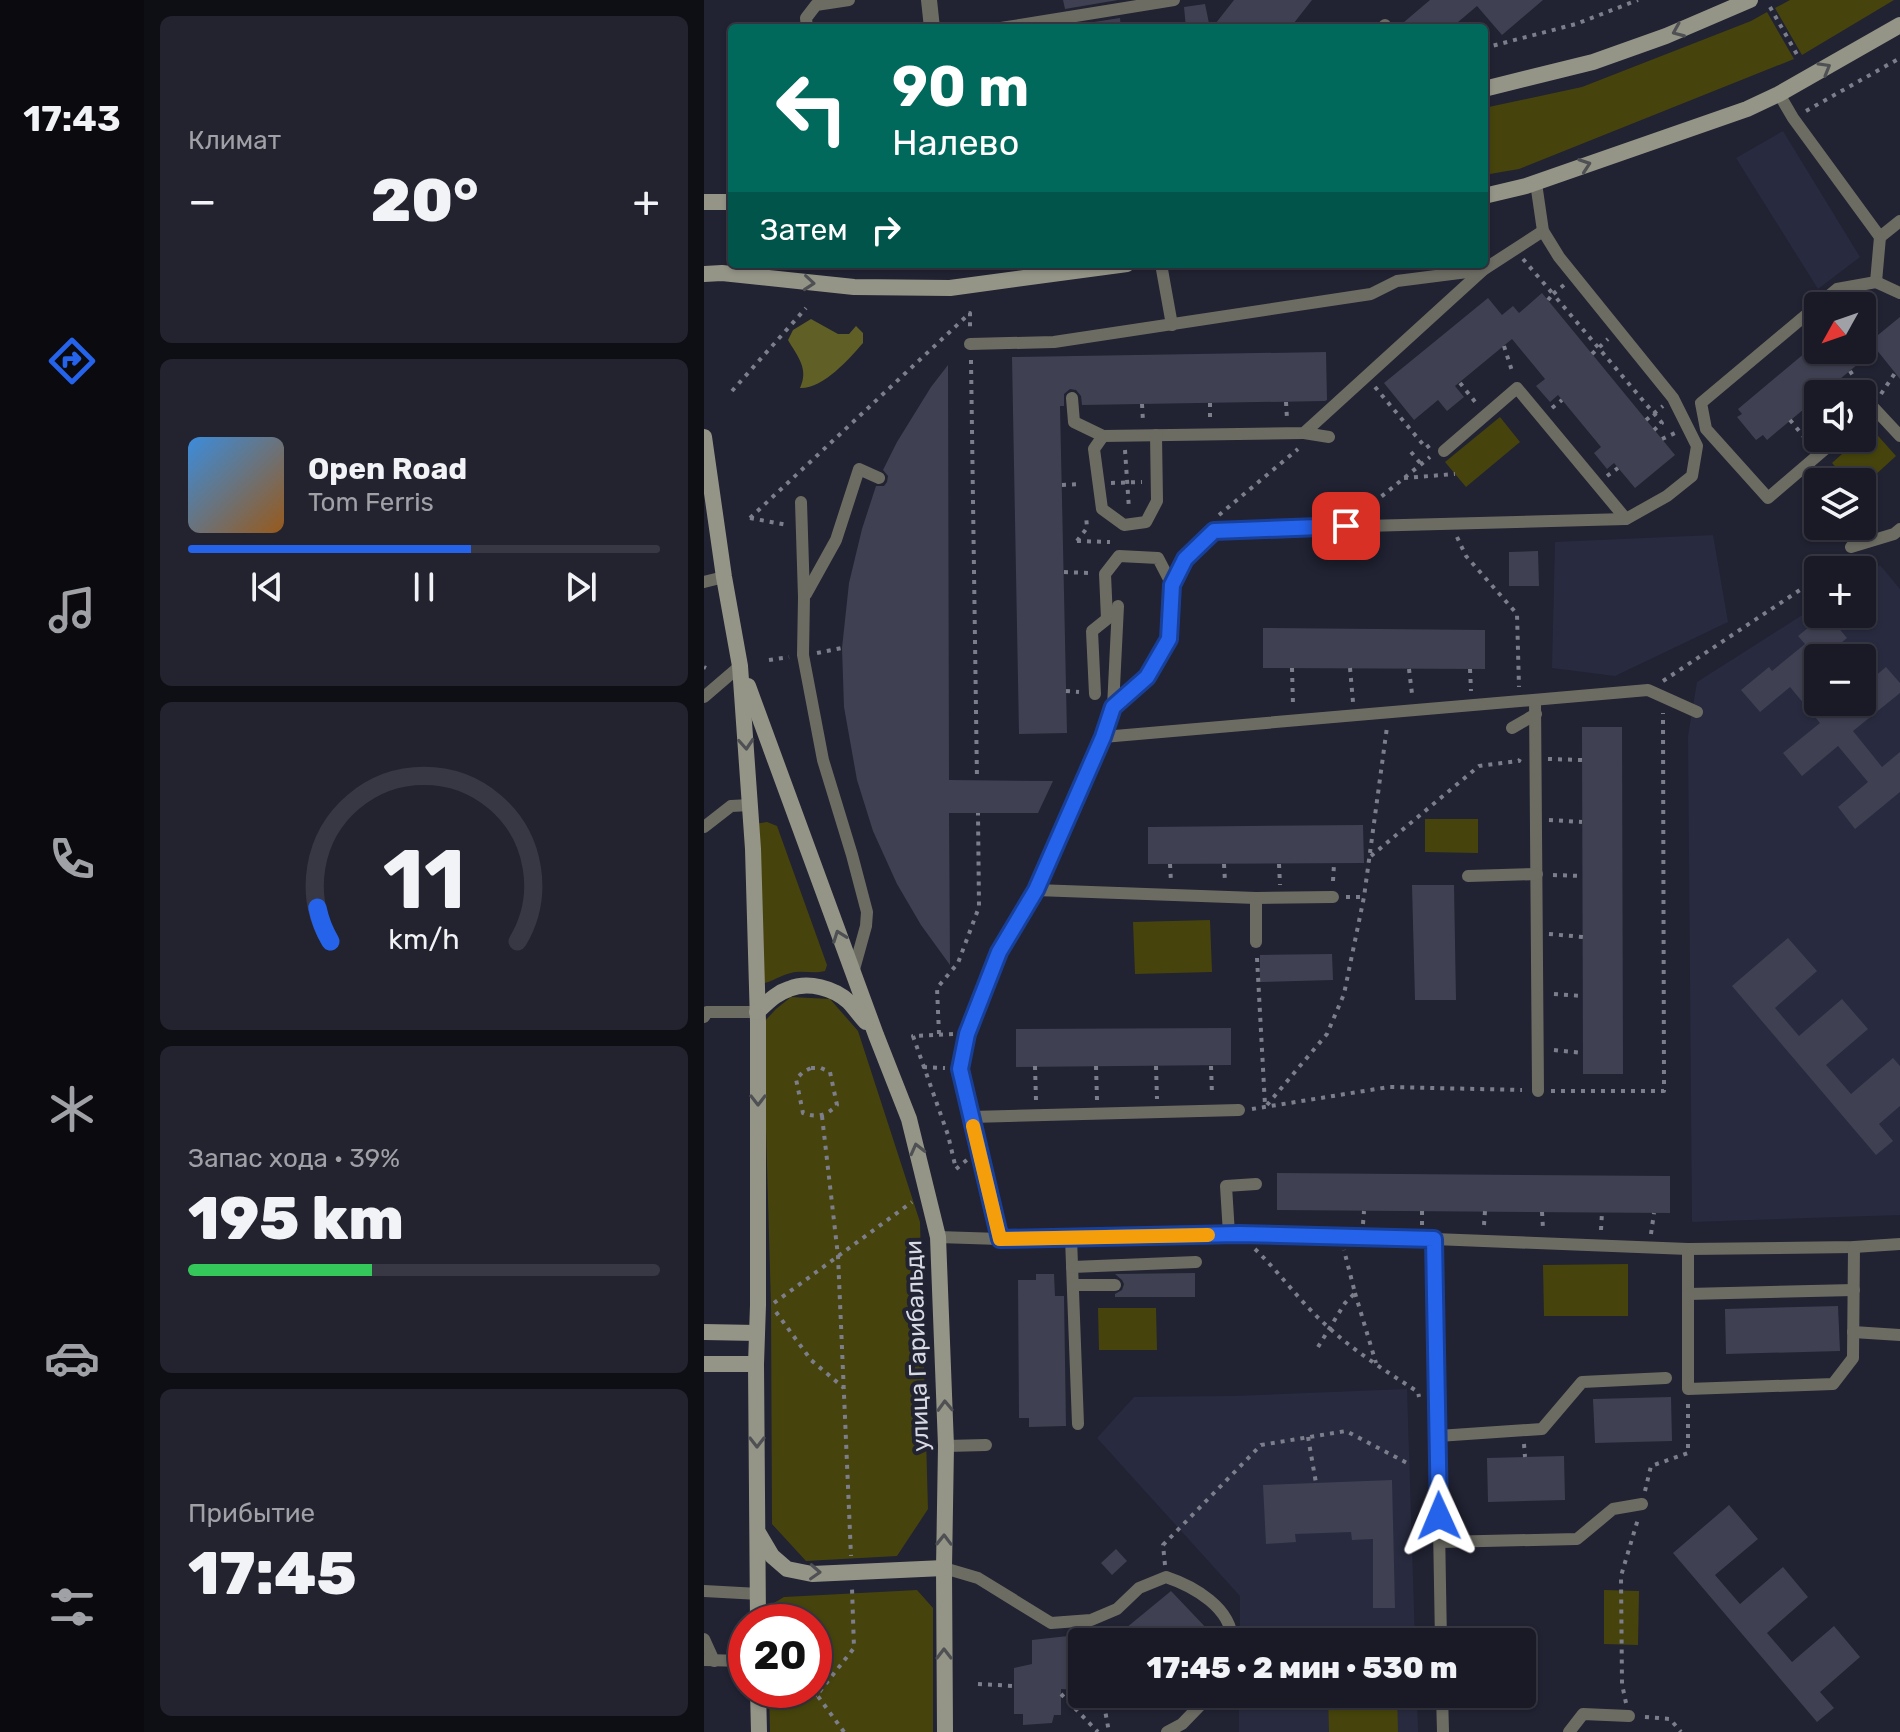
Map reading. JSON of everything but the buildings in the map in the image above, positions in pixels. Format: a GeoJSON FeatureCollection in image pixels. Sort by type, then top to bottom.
{"type":"FeatureCollection","features":[{"type":"Feature","properties":{"kind":"street"},"geometry":{"type":"LineString","coordinates":[[929,0],[932,24]]}},
{"type":"Feature","properties":{"kind":"street"},"geometry":{"type":"LineString","coordinates":[[1488,88],[1593,62],[1666,36],[1750,0]]}},
{"type":"Feature","properties":{"kind":"street"},"geometry":{"type":"LineString","coordinates":[[1488,195],[1536,183],[1747,109],[1900,25]]}},
{"type":"Feature","properties":{"kind":"street"},"geometry":{"type":"LineString","coordinates":[[704,202],[728,202]]}},
{"type":"Feature","properties":{"kind":"street"},"geometry":{"type":"LineString","coordinates":[[704,274],[737,274],[854,287],[950,288],[1098,268]]}},
{"type":"Feature","properties":{"kind":"street","name":"улица Гарибальди"},"geometry":{"type":"LineString","coordinates":[[704,437],[740,666],[753,849],[757,1012],[759,1604]]}},
{"type":"Feature","properties":{"kind":"street","name":"улица Гарибальди"},"geometry":{"type":"LineString","coordinates":[[740,666],[909,1119],[938,1237],[946,1446],[945,1732]]}},
{"type":"Feature","properties":{"kind":"street","name":"улица Гарибальди"},"geometry":{"type":"LineString","coordinates":[[757,1012],[772,998],[790,988],[812,986],[835,991],[850,1003],[876,1035]]}},
{"type":"Feature","properties":{"kind":"street"},"geometry":{"type":"LineString","coordinates":[[704,1332],[757,1333]]}},
{"type":"Feature","properties":{"kind":"street"},"geometry":{"type":"LineString","coordinates":[[704,1364],[756,1364]]}},
{"type":"Feature","properties":{"kind":"street"},"geometry":{"type":"LineString","coordinates":[[757,1530],[772,1556],[787,1569],[812,1574],[944,1568]]}},
{"type":"Feature","properties":{"kind":"street"},"geometry":{"type":"LineString","coordinates":[[758,1708],[759,1732]]}},
{"type":"Feature","properties":{"kind":"lane"},"geometry":{"type":"LineString","coordinates":[[807,24],[806,18],[816,5],[849,0]]}},
{"type":"Feature","properties":{"kind":"lane"},"geometry":{"type":"LineString","coordinates":[[1026,24],[1174,0]]}},
{"type":"Feature","properties":{"kind":"lane"},"geometry":{"type":"LineString","coordinates":[[1779,94],[1793,118],[1880,237],[1876,282]]}},
{"type":"Feature","properties":{"kind":"lane"},"geometry":{"type":"LineString","coordinates":[[1113,707],[1147,677],[1169,639],[1172,585],[1185,559],[1214,531],[1626,519],[1667,496],[1692,476],[1697,446],[1673,398],[1559,257],[1543,231],[1536,183]]}},
{"type":"Feature","properties":{"kind":"lane"},"geometry":{"type":"LineString","coordinates":[[1880,237],[1900,221]]}},
{"type":"Feature","properties":{"kind":"lane"},"geometry":{"type":"LineString","coordinates":[[1488,267],[1543,231]]}},
{"type":"Feature","properties":{"kind":"lane"},"geometry":{"type":"LineString","coordinates":[[1162,268],[1172,325]]}},
{"type":"Feature","properties":{"kind":"lane"},"geometry":{"type":"LineString","coordinates":[[1304,433],[1486,268]]}},
{"type":"Feature","properties":{"kind":"lane"},"geometry":{"type":"LineString","coordinates":[[970,344],[1066,341],[1371,294],[1397,281],[1483,270]]}},
{"type":"Feature","properties":{"kind":"lane"},"geometry":{"type":"LineString","coordinates":[[1822,452],[1768,498],[1706,429],[1701,403],[1837,289],[1876,282],[1900,293]]}},
{"type":"Feature","properties":{"kind":"lane"},"geometry":{"type":"LineString","coordinates":[[1066,341],[1067,356]]}},
{"type":"Feature","properties":{"kind":"lane"},"geometry":{"type":"LineString","coordinates":[[1440,445],[1486,416],[1517,388],[1626,519]]}},
{"type":"Feature","properties":{"kind":"lane"},"geometry":{"type":"LineString","coordinates":[[1072,398],[1074,422],[1103,436],[1304,433],[1329,437]]}},
{"type":"Feature","properties":{"kind":"lane"},"geometry":{"type":"LineString","coordinates":[[1876,410],[1900,436]]}},
{"type":"Feature","properties":{"kind":"lane"},"geometry":{"type":"LineString","coordinates":[[1103,436],[1094,449],[1102,509],[1124,525],[1146,522],[1157,501],[1156,435]]}},
{"type":"Feature","properties":{"kind":"lane"},"geometry":{"type":"LineString","coordinates":[[804,597],[836,540],[859,469],[879,478]]}},
{"type":"Feature","properties":{"kind":"lane"},"geometry":{"type":"LineString","coordinates":[[801,502],[803,655],[823,760],[867,912],[853,973]]}},
{"type":"Feature","properties":{"kind":"lane"},"geometry":{"type":"LineString","coordinates":[[1851,547],[1894,534],[1900,529]]}},
{"type":"Feature","properties":{"kind":"lane"},"geometry":{"type":"LineString","coordinates":[[1095,694],[1092,631],[1107,619],[1105,574],[1119,556],[1158,558],[1172,585]]}},
{"type":"Feature","properties":{"kind":"lane"},"geometry":{"type":"LineString","coordinates":[[704,582],[724,577]]}},
{"type":"Feature","properties":{"kind":"lane"},"geometry":{"type":"LineString","coordinates":[[1000,1239],[960,1069],[967,1034],[999,952],[1036,890],[1103,737],[1113,707],[1118,606]]}},
{"type":"Feature","properties":{"kind":"lane"},"geometry":{"type":"LineString","coordinates":[[704,697],[740,666]]}},
{"type":"Feature","properties":{"kind":"lane"},"geometry":{"type":"LineString","coordinates":[[1103,737],[1648,690],[1697,712]]}},
{"type":"Feature","properties":{"kind":"lane"},"geometry":{"type":"LineString","coordinates":[[1535,700],[1538,1091]]}},
{"type":"Feature","properties":{"kind":"lane"},"geometry":{"type":"LineString","coordinates":[[1512,728],[1536,714]]}},
{"type":"Feature","properties":{"kind":"lane"},"geometry":{"type":"LineString","coordinates":[[704,827],[731,806],[750,805]]}},
{"type":"Feature","properties":{"kind":"lane"},"geometry":{"type":"LineString","coordinates":[[1468,876],[1537,874]]}},
{"type":"Feature","properties":{"kind":"lane"},"geometry":{"type":"LineString","coordinates":[[1036,890],[1256,898],[1333,897]]}},
{"type":"Feature","properties":{"kind":"lane"},"geometry":{"type":"LineString","coordinates":[[1256,898],[1261,936]]}},
{"type":"Feature","properties":{"kind":"lane"},"geometry":{"type":"LineString","coordinates":[[704,997],[705,1015],[757,1012]]}},
{"type":"Feature","properties":{"kind":"lane"},"geometry":{"type":"LineString","coordinates":[[971,1117],[1239,1110]]}},
{"type":"Feature","properties":{"kind":"lane"},"geometry":{"type":"LineString","coordinates":[[1234,1234],[1226,1186],[1256,1184]]}},
{"type":"Feature","properties":{"kind":"lane"},"geometry":{"type":"LineString","coordinates":[[938,1237],[1000,1239],[1234,1234],[1688,1249],[1900,1244]]}},
{"type":"Feature","properties":{"kind":"lane"},"geometry":{"type":"LineString","coordinates":[[1071,1238],[1078,1424]]}},
{"type":"Feature","properties":{"kind":"lane"},"geometry":{"type":"LineString","coordinates":[[1434,1239],[1441,1628]]}},
{"type":"Feature","properties":{"kind":"lane"},"geometry":{"type":"LineString","coordinates":[[1688,1249],[1688,1389],[1833,1384],[1853,1358],[1854,1247]]}},
{"type":"Feature","properties":{"kind":"lane"},"geometry":{"type":"LineString","coordinates":[[1072,1267],[1196,1262]]}},
{"type":"Feature","properties":{"kind":"lane"},"geometry":{"type":"LineString","coordinates":[[1073,1285],[1115,1285]]}},
{"type":"Feature","properties":{"kind":"lane"},"geometry":{"type":"LineString","coordinates":[[1688,1294],[1854,1290]]}},
{"type":"Feature","properties":{"kind":"lane"},"geometry":{"type":"LineString","coordinates":[[1853,1332],[1900,1335]]}},
{"type":"Feature","properties":{"kind":"lane"},"geometry":{"type":"LineString","coordinates":[[1438,1436],[1542,1429],[1582,1382],[1666,1378]]}},
{"type":"Feature","properties":{"kind":"lane"},"geometry":{"type":"LineString","coordinates":[[946,1446],[986,1445]]}},
{"type":"Feature","properties":{"kind":"lane"},"geometry":{"type":"LineString","coordinates":[[1440,1542],[1577,1539],[1613,1509],[1642,1504]]}},
{"type":"Feature","properties":{"kind":"lane"},"geometry":{"type":"LineString","coordinates":[[944,1568],[978,1578],[1051,1623],[1091,1620],[1117,1609],[1139,1588],[1166,1577],[1188,1584],[1219,1608],[1229,1628]]}},
{"type":"Feature","properties":{"kind":"lane"},"geometry":{"type":"LineString","coordinates":[[704,1591],[759,1594]]}},
{"type":"Feature","properties":{"kind":"lane"},"geometry":{"type":"LineString","coordinates":[[704,1639],[709,1660]]}},
{"type":"Feature","properties":{"kind":"lane"},"geometry":{"type":"LineString","coordinates":[[1167,1732],[1182,1724],[1197,1708]]}},
{"type":"Feature","properties":{"kind":"lane"},"geometry":{"type":"LineString","coordinates":[[1442,1708],[1443,1732]]}},
{"type":"Feature","properties":{"kind":"lane"},"geometry":{"type":"LineString","coordinates":[[1569,1732],[1583,1714],[1629,1716]]}},
{"type":"Feature","properties":{"kind":"path"},"geometry":{"type":"LineString","coordinates":[[1488,47],[1576,24],[1638,0]]}},
{"type":"Feature","properties":{"kind":"path"},"geometry":{"type":"LineString","coordinates":[[1770,7],[1799,58]]}},
{"type":"Feature","properties":{"kind":"path"},"geometry":{"type":"LineString","coordinates":[[1817,91],[1823,100],[1900,58]]}},
{"type":"Feature","properties":{"kind":"path"},"geometry":{"type":"LineString","coordinates":[[1529,254],[1523,259],[1662,423],[1654,430]]}},
{"type":"Feature","properties":{"kind":"path"},"geometry":{"type":"LineString","coordinates":[[1228,268],[1228,272]]}},
{"type":"Feature","properties":{"kind":"path"},"geometry":{"type":"LineString","coordinates":[[1548,300],[1574,276]]}},
{"type":"Feature","properties":{"kind":"path"},"geometry":{"type":"LineString","coordinates":[[732,391],[806,308]]}},
{"type":"Feature","properties":{"kind":"path"},"geometry":{"type":"LineString","coordinates":[[802,529],[750,518],[970,313],[977,780]]}},
{"type":"Feature","properties":{"kind":"path"},"geometry":{"type":"LineString","coordinates":[[1504,346],[1517,388]]}},
{"type":"Feature","properties":{"kind":"path"},"geometry":{"type":"LineString","coordinates":[[1592,354],[1599,348]]}},
{"type":"Feature","properties":{"kind":"path"},"geometry":{"type":"LineString","coordinates":[[1850,371],[1856,380]]}},
{"type":"Feature","properties":{"kind":"path"},"geometry":{"type":"LineString","coordinates":[[1876,402],[1895,373]]}},
{"type":"Feature","properties":{"kind":"path"},"geometry":{"type":"LineString","coordinates":[[1618,385],[1625,378]]}},
{"type":"Feature","properties":{"kind":"path"},"geometry":{"type":"LineString","coordinates":[[1460,383],[1486,416]]}},
{"type":"Feature","properties":{"kind":"path"},"geometry":{"type":"LineString","coordinates":[[1346,526],[1432,455],[1374,386]]}},
{"type":"Feature","properties":{"kind":"path"},"geometry":{"type":"LineString","coordinates":[[1646,420],[1654,413]]}},
{"type":"Feature","properties":{"kind":"path"},"geometry":{"type":"LineString","coordinates":[[1790,420],[1818,455]]}},
{"type":"Feature","properties":{"kind":"path"},"geometry":{"type":"LineString","coordinates":[[1124,436],[1130,524]]}},
{"type":"Feature","properties":{"kind":"path"},"geometry":{"type":"LineString","coordinates":[[1426,448],[1440,445]]}},
{"type":"Feature","properties":{"kind":"path"},"geometry":{"type":"LineString","coordinates":[[1411,452],[1421,464]]}},
{"type":"Feature","properties":{"kind":"path"},"geometry":{"type":"LineString","coordinates":[[1214,531],[1213,520],[1291,454]]}},
{"type":"Feature","properties":{"kind":"path"},"geometry":{"type":"LineString","coordinates":[[1401,479],[1455,474]]}},
{"type":"Feature","properties":{"kind":"path"},"geometry":{"type":"LineString","coordinates":[[1062,485],[1157,482]]}},
{"type":"Feature","properties":{"kind":"path"},"geometry":{"type":"LineString","coordinates":[[1086,513],[1087,528],[1077,541],[1114,542]]}},
{"type":"Feature","properties":{"kind":"path"},"geometry":{"type":"LineString","coordinates":[[1451,524],[1466,556],[1517,614],[1520,701]]}},
{"type":"Feature","properties":{"kind":"path"},"geometry":{"type":"LineString","coordinates":[[1064,572],[1105,574]]}},
{"type":"Feature","properties":{"kind":"path"},"geometry":{"type":"LineString","coordinates":[[1239,1110],[1389,1087],[1664,1091],[1663,714],[1648,690],[1804,587]]}},
{"type":"Feature","properties":{"kind":"path"},"geometry":{"type":"LineString","coordinates":[[1292,668],[1293,721]]}},
{"type":"Feature","properties":{"kind":"path"},"geometry":{"type":"LineString","coordinates":[[1350,668],[1354,716]]}},
{"type":"Feature","properties":{"kind":"path"},"geometry":{"type":"LineString","coordinates":[[1409,669],[1413,710]]}},
{"type":"Feature","properties":{"kind":"path"},"geometry":{"type":"LineString","coordinates":[[1266,1107],[1327,1034],[1344,994],[1364,897],[1389,712]]}},
{"type":"Feature","properties":{"kind":"path"},"geometry":{"type":"LineString","coordinates":[[1369,857],[1479,766],[1519,761],[1536,729]]}},
{"type":"Feature","properties":{"kind":"path"},"geometry":{"type":"LineString","coordinates":[[1536,758],[1582,760]]}},
{"type":"Feature","properties":{"kind":"path"},"geometry":{"type":"LineString","coordinates":[[939,1034],[937,988],[958,963],[979,907],[978,813]]}},
{"type":"Feature","properties":{"kind":"path"},"geometry":{"type":"LineString","coordinates":[[1536,819],[1582,822]]}},
{"type":"Feature","properties":{"kind":"path"},"geometry":{"type":"LineString","coordinates":[[1537,874],[1582,876]]}},
{"type":"Feature","properties":{"kind":"path"},"geometry":{"type":"LineString","coordinates":[[1537,932],[1583,937]]}},
{"type":"Feature","properties":{"kind":"path"},"geometry":{"type":"LineString","coordinates":[[1261,936],[1266,1107]]}},
{"type":"Feature","properties":{"kind":"path"},"geometry":{"type":"LineString","coordinates":[[1538,993],[1583,996]]}},
{"type":"Feature","properties":{"kind":"path"},"geometry":{"type":"LineString","coordinates":[[956,1169],[948,1135],[913,1036],[967,1034]]}},
{"type":"Feature","properties":{"kind":"path"},"geometry":{"type":"LineString","coordinates":[[1538,1049],[1583,1053]]}},
{"type":"Feature","properties":{"kind":"path"},"geometry":{"type":"LineString","coordinates":[[1035,1066],[1036,1115]]}},
{"type":"Feature","properties":{"kind":"path"},"geometry":{"type":"LineString","coordinates":[[1096,1066],[1097,1113]]}},
{"type":"Feature","properties":{"kind":"path"},"geometry":{"type":"LineString","coordinates":[[1156,1066],[1158,1112]]}},
{"type":"Feature","properties":{"kind":"path"},"geometry":{"type":"LineString","coordinates":[[1211,1066],[1213,1111]]}},
{"type":"Feature","properties":{"kind":"path"},"geometry":{"type":"LineString","coordinates":[[923,1067],[960,1069]]}},
{"type":"Feature","properties":{"kind":"path"},"geometry":{"type":"LineString","coordinates":[[811,1068],[830,1072],[837,1105],[822,1116],[803,1113],[796,1079],[811,1068]]}},
{"type":"Feature","properties":{"kind":"path"},"geometry":{"type":"LineString","coordinates":[[822,1116],[838,1256],[851,1561]]}},
{"type":"Feature","properties":{"kind":"path"},"geometry":{"type":"LineString","coordinates":[[844,1388],[811,1360],[771,1306],[914,1201]]}},
{"type":"Feature","properties":{"kind":"path"},"geometry":{"type":"LineString","coordinates":[[1234,1234],[1272,1266],[1329,1328],[1360,1354],[1418,1392],[1421,1404]]}},
{"type":"Feature","properties":{"kind":"path"},"geometry":{"type":"LineString","coordinates":[[1341,1236],[1376,1365]]}},
{"type":"Feature","properties":{"kind":"path"},"geometry":{"type":"LineString","coordinates":[[1318,1347],[1345,1303],[1355,1293]]}},
{"type":"Feature","properties":{"kind":"path"},"geometry":{"type":"LineString","coordinates":[[1681,1732],[1670,1719],[1629,1716],[1622,1684],[1621,1576],[1651,1466],[1688,1453],[1688,1389]]}},
{"type":"Feature","properties":{"kind":"path"},"geometry":{"type":"LineString","coordinates":[[1166,1577],[1163,1545],[1261,1445],[1346,1431],[1409,1464]]}},
{"type":"Feature","properties":{"kind":"path"},"geometry":{"type":"LineString","coordinates":[[1308,1437],[1316,1483]]}},
{"type":"Feature","properties":{"kind":"path"},"geometry":{"type":"LineString","coordinates":[[832,1676],[854,1648],[852,1585]]}},
{"type":"Feature","properties":{"kind":"path"},"geometry":{"type":"LineString","coordinates":[[978,1684],[1014,1686]]}},
{"type":"Feature","properties":{"kind":"path"},"geometry":{"type":"LineString","coordinates":[[1061,1694],[1098,1732]]}},
{"type":"Feature","properties":{"kind":"path"},"geometry":{"type":"LineString","coordinates":[[826,1708],[844,1732]]}},
{"type":"Feature","properties":{"kind":"path"},"geometry":{"type":"LineString","coordinates":[[1105,1708],[1109,1732]]}},
{"type":"Feature","properties":{"kind":"shaded area"},"geometry":{"type":"Polygon","coordinates":[[[1790,0],[1894,0],[1802,55],[1775,8],[1790,0]]]}},
{"type":"Feature","properties":{"kind":"shaded area"},"geometry":{"type":"Polygon","coordinates":[[[1767,12],[1794,59],[1519,169],[1488,174],[1488,107],[1582,87],[1767,12]]]}},
{"type":"Feature","properties":{"kind":"shaded area"},"geometry":{"type":"Polygon","coordinates":[[[1783,131],[1860,257],[1818,289],[1736,158],[1783,131]]]}},
{"type":"Feature","properties":{"kind":"shaded area"},"geometry":{"type":"Polygon","coordinates":[[[811,319],[838,334],[849,334],[856,326],[863,333],[863,343],[843,365],[818,384],[800,388],[803,369],[788,340],[793,330],[811,319]]]}},
{"type":"Feature","properties":{"kind":"shaded area"},"geometry":{"type":"Polygon","coordinates":[[[1500,417],[1520,442],[1466,487],[1445,462],[1500,417]]]}},
{"type":"Feature","properties":{"kind":"shaded area"},"geometry":{"type":"Polygon","coordinates":[[[1876,434],[1896,456],[1876,474],[1876,468],[1836,468],[1832,463],[1844,452],[1876,452],[1876,434]]]}},
{"type":"Feature","properties":{"kind":"shaded area"},"geometry":{"type":"Polygon","coordinates":[[[1713,535],[1728,622],[1615,676],[1552,668],[1555,542],[1713,535]]]}},
{"type":"Feature","properties":{"kind":"shaded area"},"geometry":{"type":"Polygon","coordinates":[[[1880,565],[1900,589],[1900,1215],[1692,1222],[1688,736],[1697,682],[1804,614],[1804,628],[1876,628],[1876,568],[1880,565]]]}},
{"type":"Feature","properties":{"kind":"shaded area"},"geometry":{"type":"Polygon","coordinates":[[[1425,819],[1478,819],[1478,853],[1425,852],[1425,819]]]}},
{"type":"Feature","properties":{"kind":"shaded area"},"geometry":{"type":"Polygon","coordinates":[[[767,822],[777,826],[827,965],[825,971],[795,972],[759,984],[755,824],[767,822]]]}},
{"type":"Feature","properties":{"kind":"shaded area"},"geometry":{"type":"Polygon","coordinates":[[[1210,920],[1212,972],[1135,974],[1133,922],[1210,920]]]}},
{"type":"Feature","properties":{"kind":"shaded area"},"geometry":{"type":"Polygon","coordinates":[[[791,997],[830,999],[858,1031],[920,1222],[928,1509],[897,1556],[806,1561],[772,1524],[771,1306],[763,1023],[791,997]]]}},
{"type":"Feature","properties":{"kind":"shaded area"},"geometry":{"type":"Polygon","coordinates":[[[1628,1264],[1628,1316],[1544,1316],[1543,1265],[1628,1264]]]}},
{"type":"Feature","properties":{"kind":"shaded area"},"geometry":{"type":"Polygon","coordinates":[[[1098,1308],[1156,1308],[1157,1350],[1099,1350],[1098,1308]]]}},
{"type":"Feature","properties":{"kind":"shaded area"},"geometry":{"type":"Polygon","coordinates":[[[1407,1389],[1415,1628],[1240,1628],[1240,1596],[1097,1438],[1134,1397],[1407,1389]]]}},
{"type":"Feature","properties":{"kind":"shaded area"},"geometry":{"type":"Polygon","coordinates":[[[917,1590],[933,1608],[933,1732],[770,1732],[769,1708],[832,1708],[832,1604],[772,1604],[784,1597],[917,1590]]]}},
{"type":"Feature","properties":{"kind":"shaded area"},"geometry":{"type":"Polygon","coordinates":[[[1604,1590],[1639,1591],[1638,1645],[1604,1644],[1604,1590]]]}},
{"type":"Feature","properties":{"kind":"shaded area"},"geometry":{"type":"Polygon","coordinates":[[[1239,1708],[1417,1708],[1418,1732],[1239,1732],[1239,1708]]]}},
{"type":"Feature","properties":{"kind":"shaded area"},"geometry":{"type":"Polygon","coordinates":[[[1328,1708],[1397,1708],[1398,1732],[1329,1732],[1328,1708]]]}},
{"type":"Feature","properties":{"kind":"slow traffic"},"geometry":{"type":"LineString","coordinates":[[973,1126],[1000,1239],[1208,1235]]}},
{"type":"Feature","properties":{"kind":"route"},"geometry":{"type":"LineString","coordinates":[[1346,526],[1214,531],[1185,559],[1172,585],[1169,639],[1147,677],[1113,707],[1103,737],[1036,890],[999,952],[967,1034],[960,1069],[1000,1239],[1239,1234],[1434,1239],[1439,1516]]}}]}
